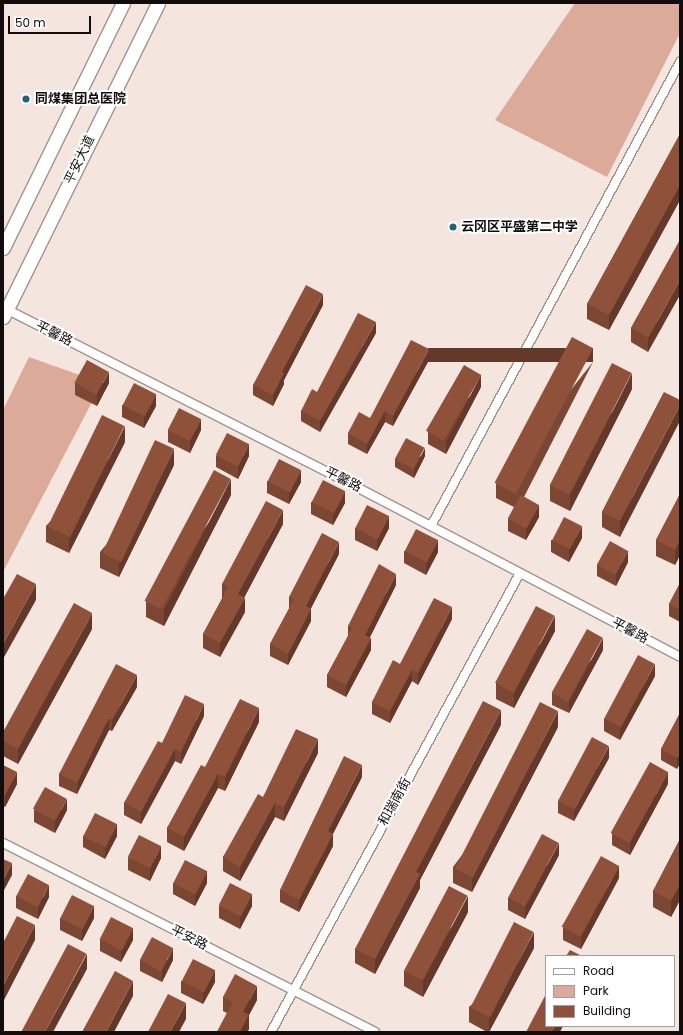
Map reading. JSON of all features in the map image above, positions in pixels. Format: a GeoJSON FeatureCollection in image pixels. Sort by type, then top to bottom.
{"type":"FeatureCollection","features":[{"type":"Feature","properties":{"kind":"main road"},"geometry":{"type":"LineString","coordinates":[[3,248],[122,3]]}},
{"type":"Feature","properties":{"kind":"main road","name":"平安大道"},"geometry":{"type":"LineString","coordinates":[[4,312],[158,3]]}},
{"type":"Feature","properties":{"kind":"street"},"geometry":{"type":"LineString","coordinates":[[431,526],[680,62]]}},
{"type":"Feature","properties":{"kind":"street","name":"平馨路"},"geometry":{"type":"LineString","coordinates":[[4,312],[431,526],[680,658]]}},
{"type":"Feature","properties":{"kind":"street","name":"和瑞南街"},"geometry":{"type":"LineString","coordinates":[[271,1032],[520,573]]}},
{"type":"Feature","properties":{"kind":"street","name":"平安路"},"geometry":{"type":"LineString","coordinates":[[3,843],[375,1032]]}},
{"type":"Feature","properties":{"kind":"green space"},"geometry":{"type":"Polygon","coordinates":[[[575,3],[680,3],[680,33],[607,177],[495,120],[575,3]]]}},
{"type":"Feature","properties":{"kind":"green space"},"geometry":{"type":"Polygon","coordinates":[[[29,357],[102,383],[3,572],[3,410],[29,357]]]}},
{"type":"Feature","properties":{"kind":"building"},"geometry":{"type":"Polygon","coordinates":[[[680,134],[680,185],[609,315],[587,304],[680,134]]]}},
{"type":"Feature","properties":{"kind":"building"},"geometry":{"type":"Polygon","coordinates":[[[680,240],[680,280],[648,338],[631,328],[680,240]]]}},
{"type":"Feature","properties":{"kind":"building"},"geometry":{"type":"Polygon","coordinates":[[[306,285],[323,294],[282,372],[284,373],[273,395],[253,385],[306,285]]]}},
{"type":"Feature","properties":{"kind":"building"},"geometry":{"type":"Polygon","coordinates":[[[358,313],[376,322],[320,421],[301,411],[312,389],[317,392],[358,313]]]}},
{"type":"Feature","properties":{"kind":"building"},"geometry":{"type":"Polygon","coordinates":[[[572,337],[593,348],[516,494],[495,483],[572,337]]]}},
{"type":"Feature","properties":{"kind":"building"},"geometry":{"type":"Polygon","coordinates":[[[411,340],[429,349],[393,416],[385,411],[367,444],[348,433],[359,412],[370,418],[411,340]]]}},
{"type":"Feature","properties":{"kind":"building"},"geometry":{"type":"Polygon","coordinates":[[[87,360],[109,372],[96,395],[74,383],[87,360]]]}},
{"type":"Feature","properties":{"kind":"building"},"geometry":{"type":"Polygon","coordinates":[[[612,363],[632,373],[569,495],[550,485],[612,363]]]}},
{"type":"Feature","properties":{"kind":"building"},"geometry":{"type":"Polygon","coordinates":[[[464,365],[481,375],[443,441],[426,431],[464,365]]]}},
{"type":"Feature","properties":{"kind":"building"},"geometry":{"type":"Polygon","coordinates":[[[134,383],[156,394],[145,417],[123,405],[134,383]]]}},
{"type":"Feature","properties":{"kind":"building"},"geometry":{"type":"Polygon","coordinates":[[[664,392],[680,400],[680,405],[620,521],[602,512],[664,392]]]}},
{"type":"Feature","properties":{"kind":"building"},"geometry":{"type":"Polygon","coordinates":[[[179,408],[201,419],[190,442],[168,430],[179,408]]]}},
{"type":"Feature","properties":{"kind":"building"},"geometry":{"type":"Polygon","coordinates":[[[102,415],[124,426],[70,537],[48,526],[102,415]]]}},
{"type":"Feature","properties":{"kind":"building"},"geometry":{"type":"Polygon","coordinates":[[[227,433],[249,444],[238,467],[216,455],[227,433]]]}},
{"type":"Feature","properties":{"kind":"building"},"geometry":{"type":"Polygon","coordinates":[[[406,438],[425,448],[413,469],[395,459],[406,438]]]}},
{"type":"Feature","properties":{"kind":"building"},"geometry":{"type":"Polygon","coordinates":[[[155,440],[174,449],[121,562],[102,553],[155,440]]]}},
{"type":"Feature","properties":{"kind":"building"},"geometry":{"type":"Polygon","coordinates":[[[279,459],[301,470],[290,493],[268,481],[279,459]]]}},
{"type":"Feature","properties":{"kind":"building"},"geometry":{"type":"Polygon","coordinates":[[[214,470],[231,479],[161,610],[145,601],[214,470]]]}},
{"type":"Feature","properties":{"kind":"building"},"geometry":{"type":"Polygon","coordinates":[[[323,480],[345,491],[334,514],[312,502],[323,480]]]}},
{"type":"Feature","properties":{"kind":"building"},"geometry":{"type":"Polygon","coordinates":[[[680,494],[680,540],[675,550],[656,540],[680,494]]]}},
{"type":"Feature","properties":{"kind":"building"},"geometry":{"type":"Polygon","coordinates":[[[521,495],[539,505],[526,529],[508,519],[521,495]]]}},
{"type":"Feature","properties":{"kind":"building"},"geometry":{"type":"Polygon","coordinates":[[[266,501],[283,510],[238,594],[245,598],[220,643],[203,634],[228,587],[222,584],[266,501]]]}},
{"type":"Feature","properties":{"kind":"building"},"geometry":{"type":"Polygon","coordinates":[[[367,505],[389,516],[377,540],[355,528],[367,505]]]}},
{"type":"Feature","properties":{"kind":"building"},"geometry":{"type":"Polygon","coordinates":[[[564,517],[582,526],[570,549],[552,540],[564,517]]]}},
{"type":"Feature","properties":{"kind":"building"},"geometry":{"type":"Polygon","coordinates":[[[416,529],[438,540],[427,563],[405,551],[416,529]]]}},
{"type":"Feature","properties":{"kind":"building"},"geometry":{"type":"Polygon","coordinates":[[[322,533],[339,542],[306,606],[311,609],[288,654],[270,644],[294,599],[289,597],[322,533]]]}},
{"type":"Feature","properties":{"kind":"building"},"geometry":{"type":"Polygon","coordinates":[[[610,541],[628,551],[615,575],[597,565],[610,541]]]}},
{"type":"Feature","properties":{"kind":"building"},"geometry":{"type":"Polygon","coordinates":[[[379,564],[396,574],[365,635],[371,638],[346,685],[327,675],[352,628],[348,626],[379,564]]]}},
{"type":"Feature","properties":{"kind":"building"},"geometry":{"type":"Polygon","coordinates":[[[17,574],[36,584],[3,644],[3,599],[17,574]]]}},
{"type":"Feature","properties":{"kind":"building"},"geometry":{"type":"Polygon","coordinates":[[[680,583],[680,610],[669,604],[680,583]]]}},
{"type":"Feature","properties":{"kind":"building"},"geometry":{"type":"Polygon","coordinates":[[[434,598],[452,607],[418,673],[412,670],[390,711],[372,702],[393,660],[400,664],[434,598]]]}},
{"type":"Feature","properties":{"kind":"building"},"geometry":{"type":"Polygon","coordinates":[[[74,603],[92,613],[18,749],[3,741],[3,732],[74,603]]]}},
{"type":"Feature","properties":{"kind":"building"},"geometry":{"type":"Polygon","coordinates":[[[536,606],[555,616],[514,693],[495,683],[536,606]]]}},
{"type":"Feature","properties":{"kind":"building"},"geometry":{"type":"Polygon","coordinates":[[[587,629],[603,638],[567,702],[552,693],[587,629]]]}},
{"type":"Feature","properties":{"kind":"building"},"geometry":{"type":"Polygon","coordinates":[[[638,655],[655,664],[621,727],[604,719],[638,655]]]}},
{"type":"Feature","properties":{"kind":"building"},"geometry":{"type":"Polygon","coordinates":[[[116,664],[137,675],[112,720],[109,718],[77,783],[59,774],[116,664]]]}},
{"type":"Feature","properties":{"kind":"building"},"geometry":{"type":"Polygon","coordinates":[[[185,695],[204,704],[181,752],[175,749],[141,812],[124,803],[158,741],[162,743],[185,695]]]}},
{"type":"Feature","properties":{"kind":"building"},"geometry":{"type":"Polygon","coordinates":[[[240,699],[259,708],[225,777],[218,774],[184,837],[167,828],[201,765],[205,767],[240,699]]]}},
{"type":"Feature","properties":{"kind":"building"},"geometry":{"type":"Polygon","coordinates":[[[483,701],[501,710],[416,872],[420,874],[375,959],[355,949],[483,701]]]}},
{"type":"Feature","properties":{"kind":"building"},"geometry":{"type":"Polygon","coordinates":[[[540,702],[558,711],[473,878],[455,869],[540,702]]]}},
{"type":"Feature","properties":{"kind":"building"},"geometry":{"type":"Polygon","coordinates":[[[680,713],[680,752],[677,758],[661,749],[680,713]]]}},
{"type":"Feature","properties":{"kind":"building"},"geometry":{"type":"Polygon","coordinates":[[[296,729],[318,739],[284,807],[275,803],[240,867],[223,857],[258,794],[263,797],[296,729]]]}},
{"type":"Feature","properties":{"kind":"building"},"geometry":{"type":"Polygon","coordinates":[[[592,737],[609,746],[575,809],[558,801],[592,737]]]}},
{"type":"Feature","properties":{"kind":"building"},"geometry":{"type":"Polygon","coordinates":[[[344,756],[362,765],[328,831],[333,834],[299,900],[280,890],[344,756]]]}},
{"type":"Feature","properties":{"kind":"building"},"geometry":{"type":"Polygon","coordinates":[[[650,762],[668,772],[629,843],[611,833],[650,762]]]}},
{"type":"Feature","properties":{"kind":"building"},"geometry":{"type":"Polygon","coordinates":[[[3,765],[17,772],[5,795],[3,794],[3,765]]]}},
{"type":"Feature","properties":{"kind":"building"},"geometry":{"type":"Polygon","coordinates":[[[45,787],[67,799],[55,821],[33,809],[45,787]]]}},
{"type":"Feature","properties":{"kind":"building"},"geometry":{"type":"Polygon","coordinates":[[[95,813],[117,824],[105,848],[83,836],[95,813]]]}},
{"type":"Feature","properties":{"kind":"building"},"geometry":{"type":"Polygon","coordinates":[[[542,834],[559,843],[525,906],[508,898],[542,834]]]}},
{"type":"Feature","properties":{"kind":"building"},"geometry":{"type":"Polygon","coordinates":[[[139,835],[161,846],[150,869],[128,857],[139,835]]]}},
{"type":"Feature","properties":{"kind":"building"},"geometry":{"type":"Polygon","coordinates":[[[680,839],[680,884],[671,901],[653,891],[680,839]]]}},
{"type":"Feature","properties":{"kind":"building"},"geometry":{"type":"Polygon","coordinates":[[[601,856],[619,866],[580,937],[562,927],[601,856]]]}},
{"type":"Feature","properties":{"kind":"building"},"geometry":{"type":"Polygon","coordinates":[[[3,859],[12,863],[3,880],[3,859]]]}},
{"type":"Feature","properties":{"kind":"building"},"geometry":{"type":"Polygon","coordinates":[[[185,860],[207,871],[195,895],[173,883],[185,860]]]}},
{"type":"Feature","properties":{"kind":"building"},"geometry":{"type":"Polygon","coordinates":[[[28,874],[49,885],[37,907],[16,896],[28,874]]]}},
{"type":"Feature","properties":{"kind":"building"},"geometry":{"type":"Polygon","coordinates":[[[230,883],[252,894],[241,917],[219,905],[230,883]]]}},
{"type":"Feature","properties":{"kind":"building"},"geometry":{"type":"Polygon","coordinates":[[[449,886],[468,896],[422,981],[404,971],[449,886]]]}},
{"type":"Feature","properties":{"kind":"building"},"geometry":{"type":"Polygon","coordinates":[[[72,895],[94,906],[82,930],[60,918],[72,895]]]}},
{"type":"Feature","properties":{"kind":"building"},"geometry":{"type":"Polygon","coordinates":[[[17,916],[35,925],[3,986],[3,943],[17,916]]]}},
{"type":"Feature","properties":{"kind":"building"},"geometry":{"type":"Polygon","coordinates":[[[111,917],[133,928],[122,951],[100,939],[111,917]]]}},
{"type":"Feature","properties":{"kind":"building"},"geometry":{"type":"Polygon","coordinates":[[[514,922],[534,932],[490,1018],[470,1008],[514,922]]]}},
{"type":"Feature","properties":{"kind":"building"},"geometry":{"type":"Polygon","coordinates":[[[152,937],[173,948],[161,971],[140,960],[152,937]]]}},
{"type":"Feature","properties":{"kind":"building"},"geometry":{"type":"Polygon","coordinates":[[[68,944],[87,954],[45,1032],[21,1032],[68,944]]]}},
{"type":"Feature","properties":{"kind":"building"},"geometry":{"type":"Polygon","coordinates":[[[570,950],[580,955],[567,955],[570,950]]]}},
{"type":"Feature","properties":{"kind":"building"},"geometry":{"type":"Polygon","coordinates":[[[193,959],[215,970],[204,993],[182,981],[193,959]]]}},
{"type":"Feature","properties":{"kind":"building"},"geometry":{"type":"Polygon","coordinates":[[[115,971],[133,981],[106,1032],[82,1032],[115,971]]]}},
{"type":"Feature","properties":{"kind":"building"},"geometry":{"type":"Polygon","coordinates":[[[235,974],[257,986],[243,1012],[249,1014],[240,1032],[217,1032],[233,1002],[223,997],[235,974]]]}},
{"type":"Feature","properties":{"kind":"building"},"geometry":{"type":"Polygon","coordinates":[[[168,994],[186,1003],[170,1032],[148,1032],[168,994]]]}},
{"type":"Feature","properties":{"kind":"building"},"geometry":{"type":"Polygon","coordinates":[[[545,996],[545,1027],[554,1027],[551,1032],[526,1032],[545,996]]]}},
{"type":"Feature","properties":{"kind":"place","name":"同煤集团总医院"},"geometry":{"type":"Point","coordinates":[26,99]}},
{"type":"Feature","properties":{"kind":"place","name":"云冈区平盛第二中学"},"geometry":{"type":"Point","coordinates":[453,227]}}]}
